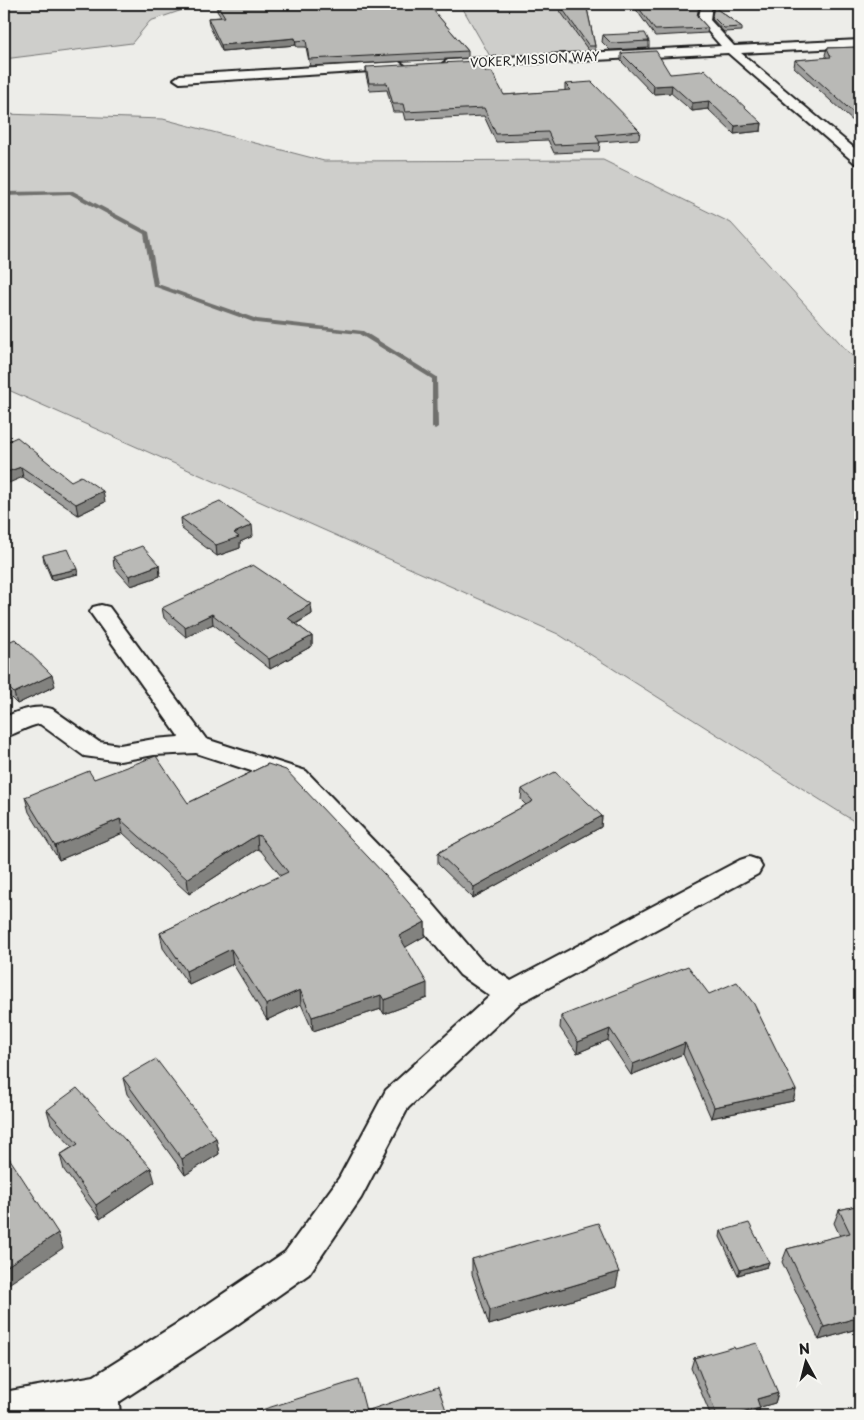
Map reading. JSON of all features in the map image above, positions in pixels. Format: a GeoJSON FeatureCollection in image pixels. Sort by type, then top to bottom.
{"type":"FeatureCollection","features":[{"type":"Feature","properties":{"kind":"street"},"geometry":{"type":"LineString","coordinates":[[707,4],[704,20],[732,51],[860,160]]}},
{"type":"Feature","properties":{"kind":"street","name":"VOKER MISSION WAY"},"geometry":{"type":"LineString","coordinates":[[434,65],[860,43]]}},
{"type":"Feature","properties":{"kind":"street"},"geometry":{"type":"LineString","coordinates":[[180,79],[414,66]]}},
{"type":"Feature","properties":{"kind":"street"},"geometry":{"type":"LineString","coordinates":[[101,612],[197,745]]}},
{"type":"Feature","properties":{"kind":"street"},"geometry":{"type":"LineString","coordinates":[[4,729],[21,719],[44,715],[93,750],[120,753],[154,746],[197,745],[297,777],[411,897],[470,966],[510,995]]}},
{"type":"Feature","properties":{"kind":"street"},"geometry":{"type":"LineString","coordinates":[[4,1410],[101,1404],[220,1316],[297,1264],[350,1188],[397,1099],[510,995],[750,867]]}},
{"type":"Feature","properties":{"kind":"shaded area"},"geometry":{"type":"Polygon","coordinates":[[[4,4],[200,4],[150,21],[132,43],[4,59],[4,4]]]}},
{"type":"Feature","properties":{"kind":"shaded area"},"geometry":{"type":"Polygon","coordinates":[[[562,4],[597,52],[491,58],[462,7],[562,4]]]}},
{"type":"Feature","properties":{"kind":"shaded area"},"geometry":{"type":"Polygon","coordinates":[[[4,114],[163,119],[324,161],[603,160],[731,223],[850,354],[860,362],[860,825],[558,634],[4,388],[4,114]]]}},
{"type":"Feature","properties":{"kind":"building"},"geometry":{"type":"Polygon","coordinates":[[[217,4],[428,4],[468,51],[309,59],[306,40],[296,41],[295,38],[221,45],[208,18],[225,17],[217,4]]]}},
{"type":"Feature","properties":{"kind":"building"},"geometry":{"type":"Polygon","coordinates":[[[559,4],[586,4],[595,46],[589,46],[559,4]]]}},
{"type":"Feature","properties":{"kind":"building"},"geometry":{"type":"Polygon","coordinates":[[[636,4],[640,4],[641,8],[699,6],[697,16],[708,28],[655,30],[636,4]]]}},
{"type":"Feature","properties":{"kind":"building"},"geometry":{"type":"Polygon","coordinates":[[[714,7],[742,27],[724,28],[712,16],[714,7]]]}},
{"type":"Feature","properties":{"kind":"building"},"geometry":{"type":"Polygon","coordinates":[[[645,33],[649,41],[611,43],[603,35],[645,33]]]}},
{"type":"Feature","properties":{"kind":"building"},"geometry":{"type":"Polygon","coordinates":[[[860,47],[860,116],[857,116],[795,60],[831,57],[827,48],[860,47]]]}},
{"type":"Feature","properties":{"kind":"building"},"geometry":{"type":"Polygon","coordinates":[[[656,51],[670,74],[702,71],[704,69],[762,123],[735,126],[709,101],[692,103],[672,85],[654,86],[621,53],[656,51]]]}},
{"type":"Feature","properties":{"kind":"building"},"geometry":{"type":"Polygon","coordinates":[[[477,61],[486,72],[492,72],[504,95],[571,90],[565,84],[592,82],[640,131],[596,135],[600,143],[554,145],[548,132],[496,134],[484,108],[405,112],[403,104],[393,104],[387,83],[369,83],[366,67],[477,61]]]}},
{"type":"Feature","properties":{"kind":"building"},"geometry":{"type":"Polygon","coordinates":[[[17,437],[71,481],[81,476],[103,491],[76,504],[21,467],[4,473],[4,443],[17,437]]]}},
{"type":"Feature","properties":{"kind":"building"},"geometry":{"type":"Polygon","coordinates":[[[220,501],[252,525],[234,533],[239,537],[216,545],[181,518],[220,501]]]}},
{"type":"Feature","properties":{"kind":"building"},"geometry":{"type":"Polygon","coordinates":[[[142,546],[159,565],[129,576],[113,557],[142,546]]]}},
{"type":"Feature","properties":{"kind":"building"},"geometry":{"type":"Polygon","coordinates":[[[68,549],[77,569],[51,575],[43,555],[68,549]]]}},
{"type":"Feature","properties":{"kind":"building"},"geometry":{"type":"Polygon","coordinates":[[[253,565],[311,604],[288,618],[312,636],[269,659],[212,614],[185,627],[162,608],[253,565]]]}},
{"type":"Feature","properties":{"kind":"building"},"geometry":{"type":"Polygon","coordinates":[[[15,639],[52,675],[14,693],[4,683],[4,644],[15,639]]]}},
{"type":"Feature","properties":{"kind":"building"},"geometry":{"type":"Polygon","coordinates":[[[156,756],[188,803],[268,764],[286,770],[385,875],[425,922],[399,936],[427,983],[384,1000],[381,995],[312,1017],[300,990],[266,1005],[231,949],[186,971],[160,933],[288,872],[260,836],[257,835],[187,879],[120,819],[55,846],[25,797],[89,771],[94,779],[156,756]]]}},
{"type":"Feature","properties":{"kind":"building"},"geometry":{"type":"Polygon","coordinates":[[[555,772],[602,816],[474,887],[438,853],[533,801],[522,789],[555,772]]]}},
{"type":"Feature","properties":{"kind":"building"},"geometry":{"type":"Polygon","coordinates":[[[688,966],[709,994],[737,982],[754,1004],[796,1090],[714,1107],[685,1043],[633,1064],[610,1029],[578,1042],[561,1016],[688,966]]]}},
{"type":"Feature","properties":{"kind":"building"},"geometry":{"type":"Polygon","coordinates":[[[156,1059],[216,1138],[182,1159],[123,1078],[156,1059]]]}},
{"type":"Feature","properties":{"kind":"building"},"geometry":{"type":"Polygon","coordinates":[[[77,1088],[151,1168],[96,1205],[60,1155],[78,1144],[47,1110],[77,1088]]]}},
{"type":"Feature","properties":{"kind":"building"},"geometry":{"type":"Polygon","coordinates":[[[4,1150],[58,1233],[4,1268],[4,1150]]]}},
{"type":"Feature","properties":{"kind":"building"},"geometry":{"type":"Polygon","coordinates":[[[860,1205],[860,1317],[824,1327],[787,1249],[850,1233],[839,1210],[860,1205]]]}},
{"type":"Feature","properties":{"kind":"building"},"geometry":{"type":"Polygon","coordinates":[[[598,1223],[619,1272],[490,1310],[472,1259],[598,1223]]]}},
{"type":"Feature","properties":{"kind":"building"},"geometry":{"type":"Polygon","coordinates":[[[749,1223],[769,1262],[740,1270],[721,1231],[749,1223]]]}},
{"type":"Feature","properties":{"kind":"building"},"geometry":{"type":"Polygon","coordinates":[[[757,1343],[778,1393],[757,1399],[760,1408],[731,1416],[717,1416],[694,1358],[757,1343]]]}},
{"type":"Feature","properties":{"kind":"building"},"geometry":{"type":"Polygon","coordinates":[[[358,1380],[366,1411],[438,1387],[448,1416],[242,1416],[358,1380]]]}},
{"type":"Feature","properties":{"kind":"waterway"},"geometry":{"type":"LineString","coordinates":[[4,194],[71,192],[147,233],[155,285],[256,321],[361,332],[435,378],[435,427]]}}]}
